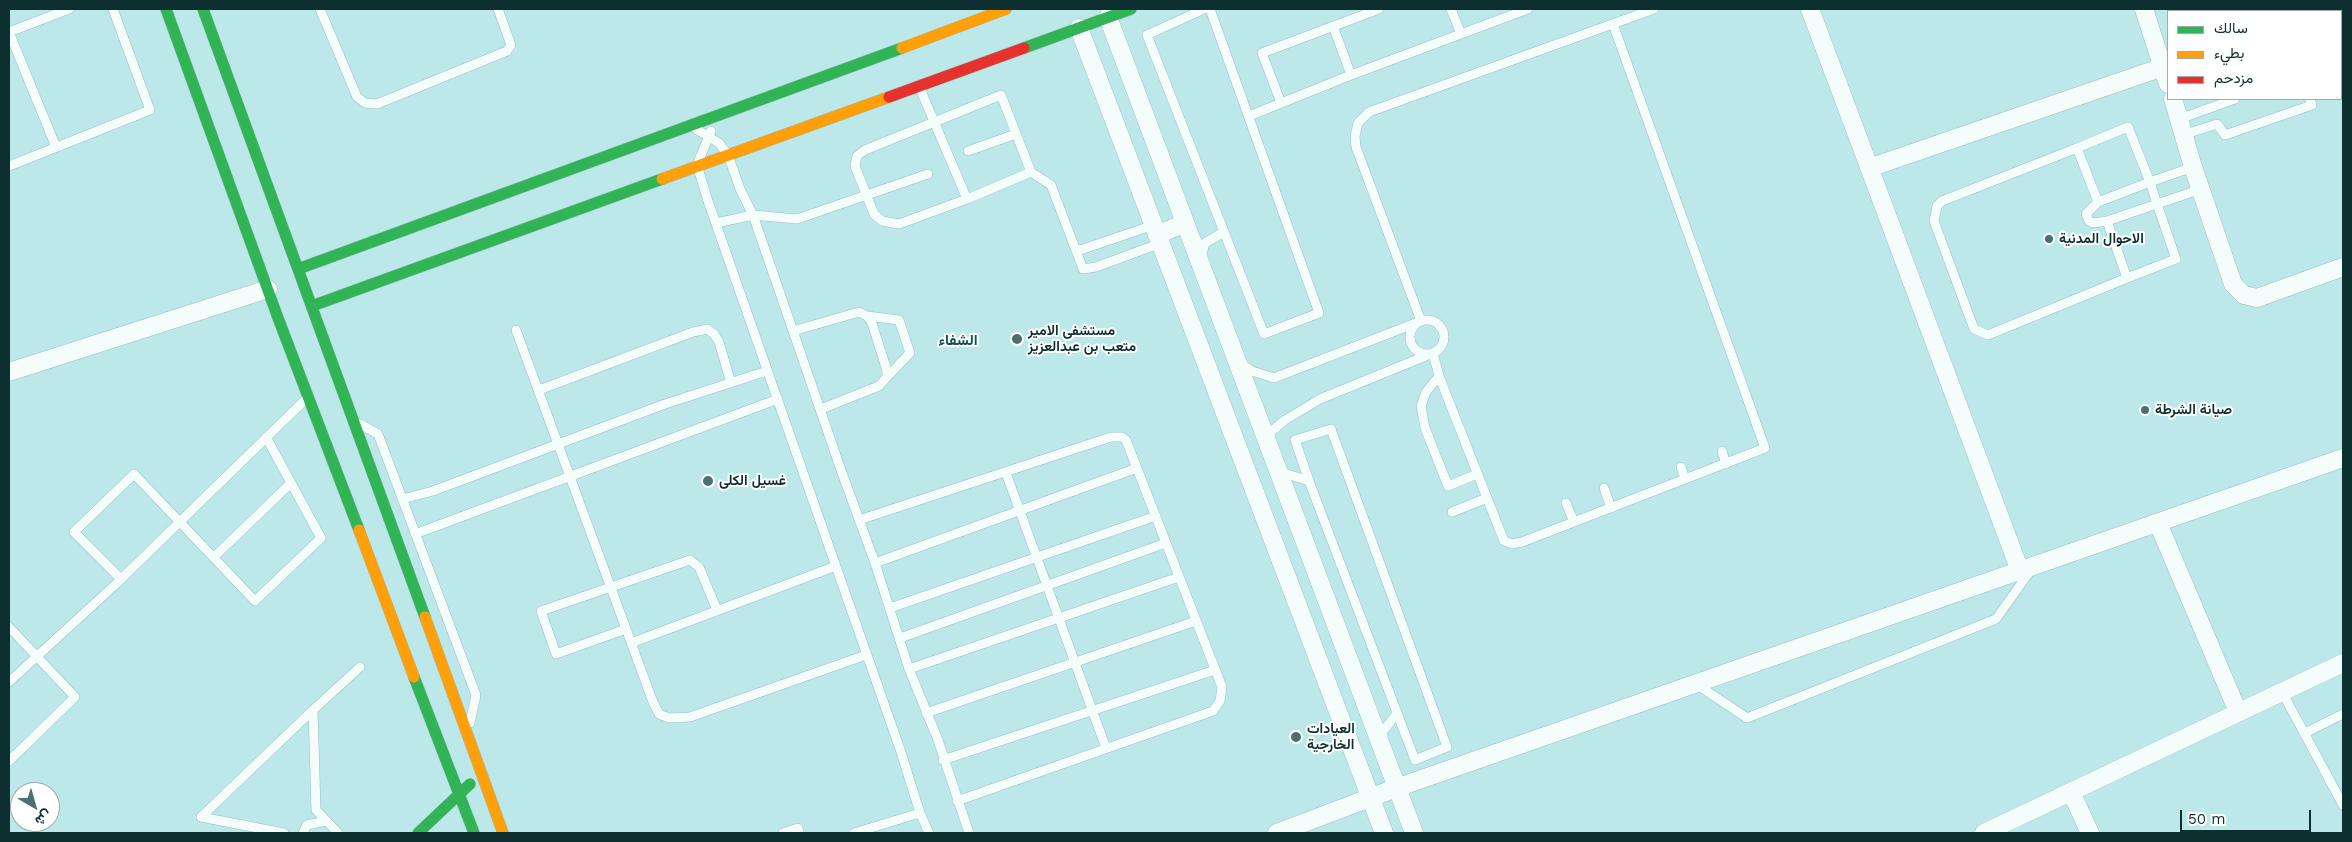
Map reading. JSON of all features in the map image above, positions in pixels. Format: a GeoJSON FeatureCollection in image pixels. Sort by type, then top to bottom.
{"type":"FeatureCollection","features":[{"type":"Feature","properties":{"kind":"street"},"geometry":{"type":"LineString","coordinates":[[166,9],[268,289],[472,828]]}},
{"type":"Feature","properties":{"kind":"street"},"geometry":{"type":"LineString","coordinates":[[203,9],[503,833]]}},
{"type":"Feature","properties":{"kind":"street"},"geometry":{"type":"LineString","coordinates":[[298,269],[719,116],[907,50],[1006,9]]}},
{"type":"Feature","properties":{"kind":"street"},"geometry":{"type":"LineString","coordinates":[[312,306],[728,154],[917,82],[1131,9]]}},
{"type":"Feature","properties":{"kind":"street"},"geometry":{"type":"LineString","coordinates":[[1810,9],[1869,168],[2027,568]]}},
{"type":"Feature","properties":{"kind":"street"},"geometry":{"type":"LineString","coordinates":[[1869,168],[2166,76],[2144,9]]}},
{"type":"Feature","properties":{"kind":"street"},"geometry":{"type":"LineString","coordinates":[[1108,17],[1267,442],[1281,472],[1414,833]]}},
{"type":"Feature","properties":{"kind":"street"},"geometry":{"type":"LineString","coordinates":[[1079,28],[1384,833]]}},
{"type":"Feature","properties":{"kind":"street"},"geometry":{"type":"LineString","coordinates":[[2172,100],[2233,284],[2244,295],[2258,298],[2343,267]]}},
{"type":"Feature","properties":{"kind":"street"},"geometry":{"type":"LineString","coordinates":[[1157,234],[1185,223]]}},
{"type":"Feature","properties":{"kind":"street"},"geometry":{"type":"LineString","coordinates":[[9,372],[268,289]]}},
{"type":"Feature","properties":{"kind":"street"},"geometry":{"type":"LineString","coordinates":[[1277,833],[1396,788],[2343,458]]}},
{"type":"Feature","properties":{"kind":"street"},"geometry":{"type":"LineString","coordinates":[[2158,523],[2238,712]]}},
{"type":"Feature","properties":{"kind":"street"},"geometry":{"type":"LineString","coordinates":[[1984,833],[2343,662]]}},
{"type":"Feature","properties":{"kind":"street"},"geometry":{"type":"LineString","coordinates":[[418,833],[482,772]]}},
{"type":"Feature","properties":{"kind":"street"},"geometry":{"type":"LineString","coordinates":[[2071,792],[2090,833]]}},
{"type":"Feature","properties":{"kind":"street"},"geometry":{"type":"LineString","coordinates":[[460,833],[472,828],[493,803]]}},
{"type":"Feature","properties":{"kind":"lane"},"geometry":{"type":"LineString","coordinates":[[56,148],[9,32],[69,9]]}},
{"type":"Feature","properties":{"kind":"lane"},"geometry":{"type":"LineString","coordinates":[[9,166],[150,110],[113,9]]}},
{"type":"Feature","properties":{"kind":"lane"},"geometry":{"type":"LineString","coordinates":[[320,9],[357,97],[365,103],[377,104],[507,51],[512,45],[498,9]]}},
{"type":"Feature","properties":{"kind":"lane"},"geometry":{"type":"LineString","coordinates":[[1204,9],[1147,36],[1264,334],[1319,313],[1210,9]]}},
{"type":"Feature","properties":{"kind":"lane"},"geometry":{"type":"LineString","coordinates":[[1281,103],[1262,53],[1380,9]]}},
{"type":"Feature","properties":{"kind":"lane"},"geometry":{"type":"LineString","coordinates":[[1451,9],[1461,34]]}},
{"type":"Feature","properties":{"kind":"lane"},"geometry":{"type":"LineString","coordinates":[[1249,116],[1351,75],[1528,9]]}},
{"type":"Feature","properties":{"kind":"lane"},"geometry":{"type":"LineString","coordinates":[[1421,320],[1356,147],[1355,136],[1358,124],[1369,112],[1654,9]]}},
{"type":"Feature","properties":{"kind":"lane"},"geometry":{"type":"LineString","coordinates":[[1433,353],[1439,376],[1504,541],[1512,544],[1522,542],[1765,448],[1613,24]]}},
{"type":"Feature","properties":{"kind":"lane"},"geometry":{"type":"LineString","coordinates":[[1333,26],[1351,75]]}},
{"type":"Feature","properties":{"kind":"lane"},"geometry":{"type":"LineString","coordinates":[[917,82],[967,199]]}},
{"type":"Feature","properties":{"kind":"lane"},"geometry":{"type":"LineString","coordinates":[[1032,172],[899,224],[882,222],[874,214],[855,166],[857,156],[865,150],[1001,95],[1032,172],[1051,185],[1083,269],[1088,269],[1157,234]]}},
{"type":"Feature","properties":{"kind":"lane"},"geometry":{"type":"LineString","coordinates":[[2181,127],[2233,100]]}},
{"type":"Feature","properties":{"kind":"lane"},"geometry":{"type":"LineString","coordinates":[[2181,127],[2217,124],[2225,136],[2312,105],[2310,100]]}},
{"type":"Feature","properties":{"kind":"lane"},"geometry":{"type":"LineString","coordinates":[[719,116],[697,165],[928,833]]}},
{"type":"Feature","properties":{"kind":"lane"},"geometry":{"type":"LineString","coordinates":[[692,127],[709,136],[728,154],[740,189],[753,215],[859,520],[876,563],[909,669],[969,833]]}},
{"type":"Feature","properties":{"kind":"lane"},"geometry":{"type":"LineString","coordinates":[[2128,127],[2150,182],[2176,259],[1988,335],[1974,329],[1934,221],[1937,206],[1942,200],[2077,148],[2128,127]]}},
{"type":"Feature","properties":{"kind":"lane"},"geometry":{"type":"LineString","coordinates":[[968,151],[1016,134]]}},
{"type":"Feature","properties":{"kind":"lane"},"geometry":{"type":"LineString","coordinates":[[2077,148],[2098,202]]}},
{"type":"Feature","properties":{"kind":"lane"},"geometry":{"type":"LineString","coordinates":[[2193,167],[2098,202],[2086,214],[2088,221],[2107,221],[2201,189]]}},
{"type":"Feature","properties":{"kind":"lane"},"geometry":{"type":"LineString","coordinates":[[716,224],[753,215],[797,218],[928,174]]}},
{"type":"Feature","properties":{"kind":"lane"},"geometry":{"type":"LineString","coordinates":[[2107,221],[2127,278]]}},
{"type":"Feature","properties":{"kind":"lane"},"geometry":{"type":"LineString","coordinates":[[1199,262],[1204,242],[1224,232]]}},
{"type":"Feature","properties":{"kind":"lane"},"geometry":{"type":"LineString","coordinates":[[1077,251],[1157,234]]}},
{"type":"Feature","properties":{"kind":"lane"},"geometry":{"type":"LineString","coordinates":[[793,331],[849,313],[859,312],[867,316],[899,320],[910,353],[880,386],[821,409]]}},
{"type":"Feature","properties":{"kind":"lane"},"geometry":{"type":"LineString","coordinates":[[867,316],[872,323],[887,371],[887,377]]}},
{"type":"Feature","properties":{"kind":"lane"},"geometry":{"type":"LineString","coordinates":[[1421,320],[1411,331],[1410,341],[1416,350],[1427,354],[1433,353]]}},
{"type":"Feature","properties":{"kind":"lane"},"geometry":{"type":"LineString","coordinates":[[1236,360],[1252,372],[1274,378],[1421,320],[1437,323],[1444,332],[1443,344],[1433,353],[1320,399],[1285,420],[1271,432],[1267,442]]}},
{"type":"Feature","properties":{"kind":"lane"},"geometry":{"type":"LineString","coordinates":[[539,390],[693,332],[707,329],[714,334],[719,342],[731,383]]}},
{"type":"Feature","properties":{"kind":"lane"},"geometry":{"type":"LineString","coordinates":[[516,330],[560,443],[631,643],[659,714],[669,718],[690,717],[866,654]]}},
{"type":"Feature","properties":{"kind":"lane"},"geometry":{"type":"LineString","coordinates":[[402,499],[433,491],[665,404],[768,371]]}},
{"type":"Feature","properties":{"kind":"lane"},"geometry":{"type":"LineString","coordinates":[[1439,376],[1426,392],[1421,406],[1425,428],[1448,486],[1477,474]]}},
{"type":"Feature","properties":{"kind":"lane"},"geometry":{"type":"LineString","coordinates":[[9,682],[121,579],[308,396]]}},
{"type":"Feature","properties":{"kind":"lane"},"geometry":{"type":"LineString","coordinates":[[415,534],[778,399]]}},
{"type":"Feature","properties":{"kind":"lane"},"geometry":{"type":"LineString","coordinates":[[352,419],[378,434],[476,695],[468,733]]}},
{"type":"Feature","properties":{"kind":"lane"},"geometry":{"type":"LineString","coordinates":[[1331,430],[1447,747],[1415,760],[1309,480],[1295,440],[1331,430]]}},
{"type":"Feature","properties":{"kind":"lane"},"geometry":{"type":"LineString","coordinates":[[859,520],[1117,436],[1122,437],[1126,440],[1222,687],[1220,701],[1212,711],[956,801]]}},
{"type":"Feature","properties":{"kind":"lane"},"geometry":{"type":"LineString","coordinates":[[121,579],[74,532],[134,474],[255,601],[321,538],[266,437]]}},
{"type":"Feature","properties":{"kind":"lane"},"geometry":{"type":"LineString","coordinates":[[1722,451],[1726,464]]}},
{"type":"Feature","properties":{"kind":"lane"},"geometry":{"type":"LineString","coordinates":[[1681,467],[1685,479]]}},
{"type":"Feature","properties":{"kind":"lane"},"geometry":{"type":"LineString","coordinates":[[876,563],[1137,468]]}},
{"type":"Feature","properties":{"kind":"lane"},"geometry":{"type":"LineString","coordinates":[[1281,472],[1309,480]]}},
{"type":"Feature","properties":{"kind":"lane"},"geometry":{"type":"LineString","coordinates":[[1006,473],[1106,748]]}},
{"type":"Feature","properties":{"kind":"lane"},"geometry":{"type":"LineString","coordinates":[[214,557],[291,483]]}},
{"type":"Feature","properties":{"kind":"lane"},"geometry":{"type":"LineString","coordinates":[[1604,488],[1611,508]]}},
{"type":"Feature","properties":{"kind":"lane"},"geometry":{"type":"LineString","coordinates":[[1452,512],[1487,498]]}},
{"type":"Feature","properties":{"kind":"lane"},"geometry":{"type":"LineString","coordinates":[[1566,503],[1574,522]]}},
{"type":"Feature","properties":{"kind":"lane"},"geometry":{"type":"LineString","coordinates":[[890,608],[1156,516]]}},
{"type":"Feature","properties":{"kind":"lane"},"geometry":{"type":"LineString","coordinates":[[900,638],[1166,543]]}},
{"type":"Feature","properties":{"kind":"lane"},"geometry":{"type":"LineString","coordinates":[[626,629],[556,654],[541,611],[690,560],[699,567],[717,610]]}},
{"type":"Feature","properties":{"kind":"lane"},"geometry":{"type":"LineString","coordinates":[[631,643],[836,566]]}},
{"type":"Feature","properties":{"kind":"lane"},"geometry":{"type":"LineString","coordinates":[[1696,684],[1747,718],[1996,619],[2027,568]]}},
{"type":"Feature","properties":{"kind":"lane"},"geometry":{"type":"LineString","coordinates":[[909,669],[1179,577]]}},
{"type":"Feature","properties":{"kind":"lane"},"geometry":{"type":"LineString","coordinates":[[926,713],[1196,621]]}},
{"type":"Feature","properties":{"kind":"lane"},"geometry":{"type":"LineString","coordinates":[[9,627],[75,697],[9,761]]}},
{"type":"Feature","properties":{"kind":"lane"},"geometry":{"type":"LineString","coordinates":[[284,833],[201,817],[360,667]]}},
{"type":"Feature","properties":{"kind":"lane"},"geometry":{"type":"LineString","coordinates":[[943,760],[1215,670]]}},
{"type":"Feature","properties":{"kind":"lane"},"geometry":{"type":"LineString","coordinates":[[2282,692],[2343,805]]}},
{"type":"Feature","properties":{"kind":"lane"},"geometry":{"type":"LineString","coordinates":[[313,710],[316,810],[338,833]]}},
{"type":"Feature","properties":{"kind":"lane"},"geometry":{"type":"LineString","coordinates":[[1378,738],[1397,713]]}},
{"type":"Feature","properties":{"kind":"lane"},"geometry":{"type":"LineString","coordinates":[[2304,734],[2343,714]]}},
{"type":"Feature","properties":{"kind":"lane"},"geometry":{"type":"LineString","coordinates":[[854,833],[920,813]]}},
{"type":"Feature","properties":{"kind":"lane"},"geometry":{"type":"LineString","coordinates":[[303,833],[307,825],[326,821]]}},
{"type":"Feature","properties":{"kind":"lane"},"geometry":{"type":"LineString","coordinates":[[783,833],[798,828],[800,833]]}},
{"type":"Feature","properties":{"kind":"traffic: fast"},"geometry":{"type":"LineString","coordinates":[[166,9],[278,318],[359,530]]}},
{"type":"Feature","properties":{"kind":"traffic: fast"},"geometry":{"type":"LineString","coordinates":[[203,9],[425,617]]}},
{"type":"Feature","properties":{"kind":"traffic: fast"},"geometry":{"type":"LineString","coordinates":[[1024,48],[1131,9]]}},
{"type":"Feature","properties":{"kind":"traffic: fast"},"geometry":{"type":"LineString","coordinates":[[298,269],[902,48]]}},
{"type":"Feature","properties":{"kind":"traffic: fast"},"geometry":{"type":"LineString","coordinates":[[312,306],[662,179]]}},
{"type":"Feature","properties":{"kind":"traffic: fast"},"geometry":{"type":"LineString","coordinates":[[414,677],[474,833]]}},
{"type":"Feature","properties":{"kind":"traffic: fast"},"geometry":{"type":"LineString","coordinates":[[418,833],[470,784]]}},
{"type":"Feature","properties":{"kind":"traffic: slow"},"geometry":{"type":"LineString","coordinates":[[902,48],[1006,9]]}},
{"type":"Feature","properties":{"kind":"traffic: slow"},"geometry":{"type":"LineString","coordinates":[[662,179],[889,97]]}},
{"type":"Feature","properties":{"kind":"traffic: slow"},"geometry":{"type":"LineString","coordinates":[[359,530],[414,677]]}},
{"type":"Feature","properties":{"kind":"traffic: slow"},"geometry":{"type":"LineString","coordinates":[[425,617],[503,833]]}},
{"type":"Feature","properties":{"kind":"traffic: jam"},"geometry":{"type":"LineString","coordinates":[[889,97],[1024,48]]}},
{"type":"Feature","properties":{"kind":"place","name":"الاحوال المدنية"},"geometry":{"type":"Point","coordinates":[2049,239]}},
{"type":"Feature","properties":{"kind":"place","name":"مستشفى الامير متعب بن عبدالعزيز"},"geometry":{"type":"Point","coordinates":[1017,339]}},
{"type":"Feature","properties":{"kind":"place","name":"صيانة الشرطة"},"geometry":{"type":"Point","coordinates":[2145,410]}},
{"type":"Feature","properties":{"kind":"place","name":"غسيل الكلى"},"geometry":{"type":"Point","coordinates":[708,481]}},
{"type":"Feature","properties":{"kind":"place","name":"العيادات الخارجية"},"geometry":{"type":"Point","coordinates":[1296,737]}},
{"type":"Feature","properties":{"kind":"district","name":"الشفاء"},"geometry":{"type":"Point","coordinates":[958,341]}}]}
